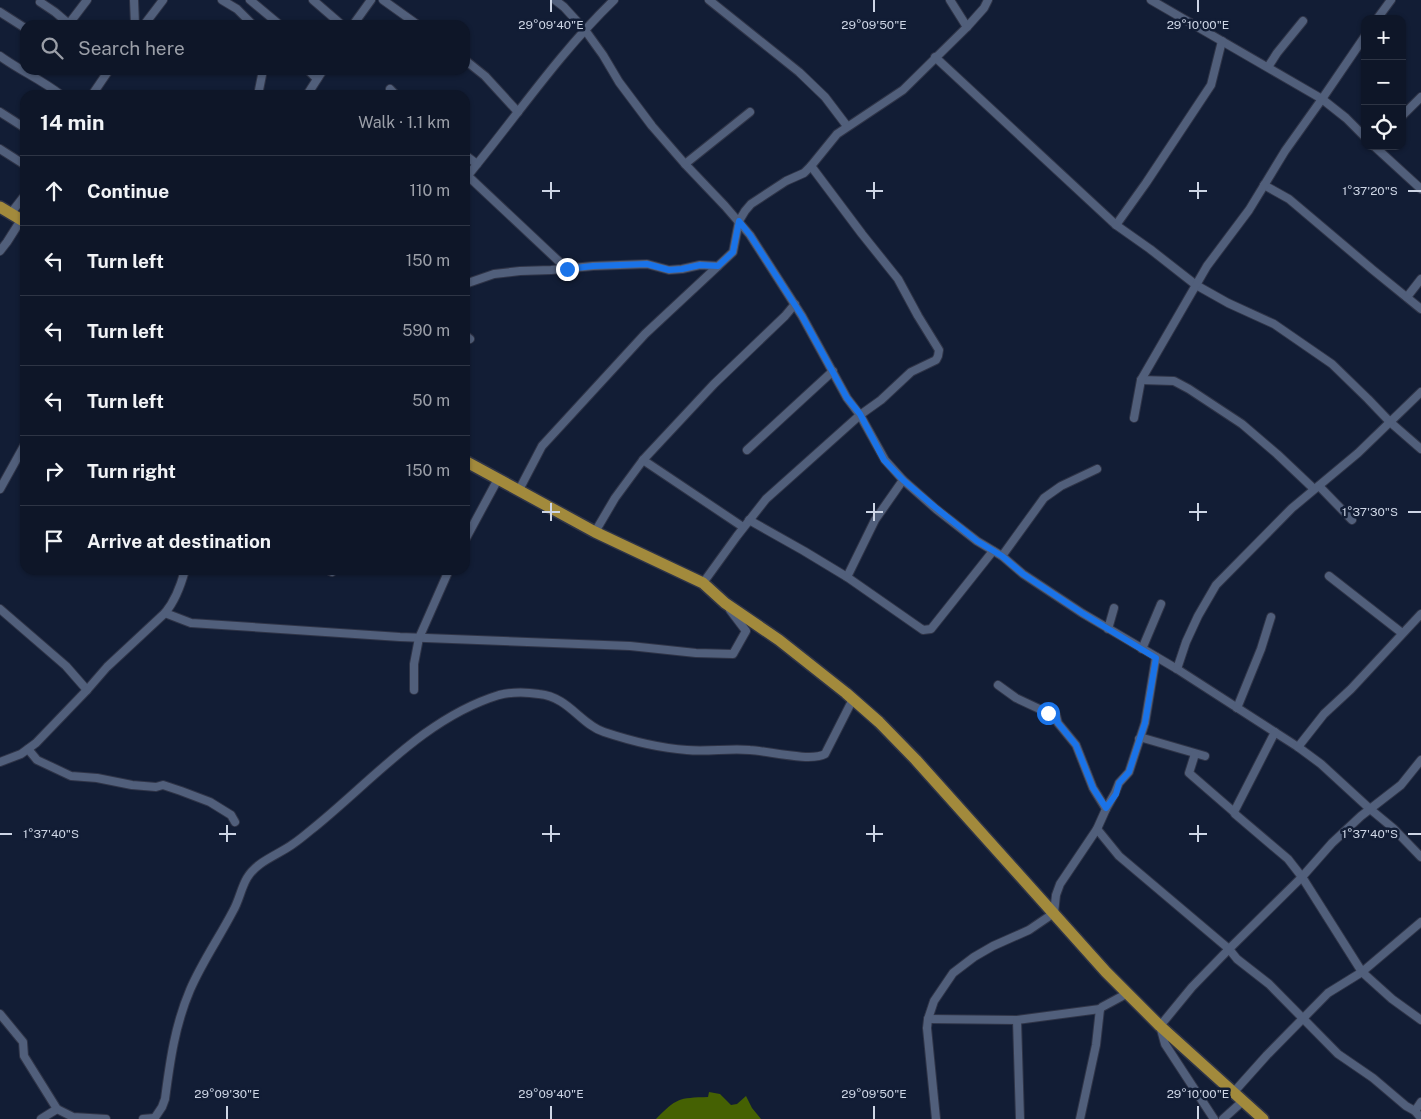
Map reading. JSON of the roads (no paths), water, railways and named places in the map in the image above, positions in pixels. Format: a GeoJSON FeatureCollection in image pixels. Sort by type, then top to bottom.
{"type":"FeatureCollection","features":[{"type":"Feature","properties":{"kind":"highway"},"geometry":{"type":"LineString","coordinates":[[0,207],[20,219]]}},
{"type":"Feature","properties":{"kind":"highway"},"geometry":{"type":"LineString","coordinates":[[470,464],[595,532],[703,583],[725,603],[779,640],[853,699],[879,722],[916,760],[1106,972],[1160,1026],[1264,1119]]}},
{"type":"Feature","properties":{"kind":"street"},"geometry":{"type":"LineString","coordinates":[[72,20],[86,0]]}},
{"type":"Feature","properties":{"kind":"street"},"geometry":{"type":"LineString","coordinates":[[134,0],[135,20]]}},
{"type":"Feature","properties":{"kind":"street"},"geometry":{"type":"LineString","coordinates":[[148,20],[163,0]]}},
{"type":"Feature","properties":{"kind":"street"},"geometry":{"type":"LineString","coordinates":[[222,0],[248,20]]}},
{"type":"Feature","properties":{"kind":"street"},"geometry":{"type":"LineString","coordinates":[[250,0],[274,20]]}},
{"type":"Feature","properties":{"kind":"street"},"geometry":{"type":"LineString","coordinates":[[313,0],[336,20]]}},
{"type":"Feature","properties":{"kind":"street"},"geometry":{"type":"LineString","coordinates":[[384,0],[411,20]]}},
{"type":"Feature","properties":{"kind":"street"},"geometry":{"type":"LineString","coordinates":[[555,0],[585,30],[636,106],[652,126],[750,235],[794,304],[847,398],[860,414],[884,460],[903,480],[936,508],[993,552],[1002,556],[1023,574],[1082,613],[1177,669],[1298,746],[1393,828],[1421,857]]}},
{"type":"Feature","properties":{"kind":"street"},"geometry":{"type":"LineString","coordinates":[[470,173],[585,30],[614,0]]}},
{"type":"Feature","properties":{"kind":"street"},"geometry":{"type":"LineString","coordinates":[[709,0],[799,72],[825,97],[847,126]]}},
{"type":"Feature","properties":{"kind":"street"},"geometry":{"type":"LineString","coordinates":[[950,0],[967,27]]}},
{"type":"Feature","properties":{"kind":"street"},"geometry":{"type":"LineString","coordinates":[[519,490],[542,446],[645,334],[733,252],[739,221],[744,211],[751,204],[786,181],[800,176],[811,166],[837,134],[903,90],[967,27],[984,8],[988,0]]}},
{"type":"Feature","properties":{"kind":"street"},"geometry":{"type":"LineString","coordinates":[[1151,0],[1322,99],[1361,133]]}},
{"type":"Feature","properties":{"kind":"street"},"geometry":{"type":"LineString","coordinates":[[1380,15],[1391,0]]}},
{"type":"Feature","properties":{"kind":"street"},"geometry":{"type":"LineString","coordinates":[[356,20],[368,1]]}},
{"type":"Feature","properties":{"kind":"street"},"geometry":{"type":"LineString","coordinates":[[40,2],[64,20]]}},
{"type":"Feature","properties":{"kind":"street"},"geometry":{"type":"LineString","coordinates":[[0,12],[20,25]]}},
{"type":"Feature","properties":{"kind":"street"},"geometry":{"type":"LineString","coordinates":[[1268,67],[1277,52],[1302,21]]}},
{"type":"Feature","properties":{"kind":"street"},"geometry":{"type":"LineString","coordinates":[[1116,225],[1211,85],[1222,41]]}},
{"type":"Feature","properties":{"kind":"street"},"geometry":{"type":"LineString","coordinates":[[1134,418],[1141,380],[1206,266],[1249,210],[1285,151],[1361,42]]}},
{"type":"Feature","properties":{"kind":"street"},"geometry":{"type":"LineString","coordinates":[[0,56],[20,69]]}},
{"type":"Feature","properties":{"kind":"street"},"geometry":{"type":"LineString","coordinates":[[935,57],[1116,225],[1150,248],[1196,285],[1228,303],[1274,324],[1332,364],[1390,422],[1421,448]]}},
{"type":"Feature","properties":{"kind":"street"},"geometry":{"type":"LineString","coordinates":[[470,64],[485,76],[518,112]]}},
{"type":"Feature","properties":{"kind":"street"},"geometry":{"type":"LineString","coordinates":[[30,75],[55,90]]}},
{"type":"Feature","properties":{"kind":"street"},"geometry":{"type":"LineString","coordinates":[[95,90],[106,75]]}},
{"type":"Feature","properties":{"kind":"street"},"geometry":{"type":"LineString","coordinates":[[259,90],[262,75]]}},
{"type":"Feature","properties":{"kind":"street"},"geometry":{"type":"LineString","coordinates":[[314,75],[318,79]]}},
{"type":"Feature","properties":{"kind":"street"},"geometry":{"type":"LineString","coordinates":[[310,90],[320,75]]}},
{"type":"Feature","properties":{"kind":"street"},"geometry":{"type":"LineString","coordinates":[[1406,112],[1421,97]]}},
{"type":"Feature","properties":{"kind":"street"},"geometry":{"type":"LineString","coordinates":[[0,112],[20,125]]}},
{"type":"Feature","properties":{"kind":"street"},"geometry":{"type":"LineString","coordinates":[[685,164],[750,112]]}},
{"type":"Feature","properties":{"kind":"street"},"geometry":{"type":"LineString","coordinates":[[0,149],[20,162]]}},
{"type":"Feature","properties":{"kind":"street"},"geometry":{"type":"LineString","coordinates":[[1378,150],[1421,189]]}},
{"type":"Feature","properties":{"kind":"street"},"geometry":{"type":"LineString","coordinates":[[470,159],[477,164]]}},
{"type":"Feature","properties":{"kind":"street"},"geometry":{"type":"LineString","coordinates":[[703,583],[743,527],[766,499],[860,414],[881,400],[911,372],[936,360],[938,356],[939,350],[898,279],[811,166]]}},
{"type":"Feature","properties":{"kind":"street"},"geometry":{"type":"LineString","coordinates":[[470,182],[567,269]]}},
{"type":"Feature","properties":{"kind":"street"},"geometry":{"type":"LineString","coordinates":[[1264,185],[1289,199],[1421,309]]}},
{"type":"Feature","properties":{"kind":"street"},"geometry":{"type":"LineString","coordinates":[[11,213],[20,201]]}},
{"type":"Feature","properties":{"kind":"street"},"geometry":{"type":"LineString","coordinates":[[0,250],[20,225]]}},
{"type":"Feature","properties":{"kind":"street"},"geometry":{"type":"LineString","coordinates":[[470,282],[494,274],[593,266],[647,264],[669,270],[700,265],[718,266]]}},
{"type":"Feature","properties":{"kind":"street"},"geometry":{"type":"LineString","coordinates":[[1407,298],[1421,279]]}},
{"type":"Feature","properties":{"kind":"street"},"geometry":{"type":"LineString","coordinates":[[595,532],[615,498],[643,460],[714,384],[785,316],[794,304]]}},
{"type":"Feature","properties":{"kind":"street"},"geometry":{"type":"LineString","coordinates":[[747,450],[833,371]]}},
{"type":"Feature","properties":{"kind":"street"},"geometry":{"type":"LineString","coordinates":[[1141,380],[1174,381],[1242,424],[1352,520]]}},
{"type":"Feature","properties":{"kind":"street"},"geometry":{"type":"LineString","coordinates":[[1177,669],[1186,642],[1198,616],[1216,585],[1279,520],[1358,453],[1421,392]]}},
{"type":"Feature","properties":{"kind":"street"},"geometry":{"type":"LineString","coordinates":[[0,489],[20,453]]}},
{"type":"Feature","properties":{"kind":"street"},"geometry":{"type":"LineString","coordinates":[[643,460],[743,527]]}},
{"type":"Feature","properties":{"kind":"street"},"geometry":{"type":"LineString","coordinates":[[1002,556],[1044,498],[1061,486],[1097,469]]}},
{"type":"Feature","properties":{"kind":"street"},"geometry":{"type":"LineString","coordinates":[[470,531],[498,479]]}},
{"type":"Feature","properties":{"kind":"street"},"geometry":{"type":"LineString","coordinates":[[847,577],[875,520],[903,480]]}},
{"type":"Feature","properties":{"kind":"street"},"geometry":{"type":"LineString","coordinates":[[749,520],[847,577],[923,630],[931,629],[993,552]]}},
{"type":"Feature","properties":{"kind":"street"},"geometry":{"type":"LineString","coordinates":[[0,762],[21,754],[36,743],[107,667],[165,613],[177,592],[183,575]]}},
{"type":"Feature","properties":{"kind":"street"},"geometry":{"type":"LineString","coordinates":[[414,690],[414,664],[419,638],[447,575]]}},
{"type":"Feature","properties":{"kind":"street"},"geometry":{"type":"LineString","coordinates":[[1329,576],[1402,633]]}},
{"type":"Feature","properties":{"kind":"street"},"geometry":{"type":"LineString","coordinates":[[165,613],[191,623],[419,638],[630,646],[696,653],[733,654],[746,631],[725,603]]}},
{"type":"Feature","properties":{"kind":"street"},"geometry":{"type":"LineString","coordinates":[[1142,649],[1161,604]]}},
{"type":"Feature","properties":{"kind":"street"},"geometry":{"type":"LineString","coordinates":[[1108,629],[1114,608]]}},
{"type":"Feature","properties":{"kind":"street"},"geometry":{"type":"LineString","coordinates":[[0,610],[66,666],[87,690]]}},
{"type":"Feature","properties":{"kind":"street"},"geometry":{"type":"LineString","coordinates":[[1298,746],[1324,714],[1351,689],[1421,614]]}},
{"type":"Feature","properties":{"kind":"street"},"geometry":{"type":"LineString","coordinates":[[1237,708],[1261,650],[1271,617]]}},
{"type":"Feature","properties":{"kind":"street"},"geometry":{"type":"LineString","coordinates":[[936,1119],[928,1045],[928,1019],[934,1001],[953,973],[974,957],[993,946],[1029,930],[1054,913],[1056,895],[1060,884],[1097,829],[1106,808],[1116,794],[1119,783],[1129,772],[1145,723],[1156,658]]}},
{"type":"Feature","properties":{"kind":"street"},"geometry":{"type":"LineString","coordinates":[[998,685],[1016,698],[1048,713],[1053,712],[1056,714],[1058,723],[1076,745],[1093,788],[1106,808]]}},
{"type":"Feature","properties":{"kind":"street"},"geometry":{"type":"LineString","coordinates":[[143,1119],[154,1119],[162,1107],[165,1099],[176,1030],[190,991],[204,962],[234,911],[246,880],[257,866],[293,844],[328,817],[438,724],[469,707],[501,695],[542,694],[559,699],[601,731],[655,746],[689,751],[750,750],[795,756],[819,756],[825,754],[853,699]]}},
{"type":"Feature","properties":{"kind":"street"},"geometry":{"type":"LineString","coordinates":[[1234,812],[1275,732]]}},
{"type":"Feature","properties":{"kind":"street"},"geometry":{"type":"LineString","coordinates":[[1140,739],[1143,738],[1205,756]]}},
{"type":"Feature","properties":{"kind":"street"},"geometry":{"type":"LineString","coordinates":[[28,749],[38,760],[70,776],[96,778],[156,788],[164,785],[210,802],[231,815],[235,822]]}},
{"type":"Feature","properties":{"kind":"street"},"geometry":{"type":"LineString","coordinates":[[1194,754],[1189,773],[1288,858],[1362,972],[1392,999],[1421,1020]]}},
{"type":"Feature","properties":{"kind":"street"},"geometry":{"type":"LineString","coordinates":[[1214,1119],[1165,1044],[1160,1026],[1192,987],[1302,877],[1332,843],[1351,824],[1401,785],[1421,760]]}},
{"type":"Feature","properties":{"kind":"street"},"geometry":{"type":"LineString","coordinates":[[1097,829],[1119,856],[1229,949],[1237,959],[1269,984],[1302,1020],[1338,1054],[1373,1078],[1406,1106],[1415,1111],[1421,1118]]}},
{"type":"Feature","properties":{"kind":"street"},"geometry":{"type":"LineString","coordinates":[[1233,1093],[1267,1055],[1328,993],[1362,972],[1421,922]]}},
{"type":"Feature","properties":{"kind":"street"},"geometry":{"type":"LineString","coordinates":[[928,1019],[1017,1020],[1100,1009],[1128,993]]}},
{"type":"Feature","properties":{"kind":"street"},"geometry":{"type":"LineString","coordinates":[[1080,1119],[1096,1045],[1100,1009]]}},
{"type":"Feature","properties":{"kind":"street"},"geometry":{"type":"LineString","coordinates":[[0,1014],[23,1042],[24,1056],[57,1109],[73,1117],[106,1119]]}},
{"type":"Feature","properties":{"kind":"street"},"geometry":{"type":"LineString","coordinates":[[1017,1020],[1020,1119]]}},
{"type":"Feature","properties":{"kind":"street"},"geometry":{"type":"LineString","coordinates":[[1223,1119],[1243,1101]]}},
{"type":"Feature","properties":{"kind":"street"},"geometry":{"type":"LineString","coordinates":[[1415,1111],[1421,1102]]}},
{"type":"Feature","properties":{"kind":"street"},"geometry":{"type":"LineString","coordinates":[[41,1119],[57,1109]]}}]}
